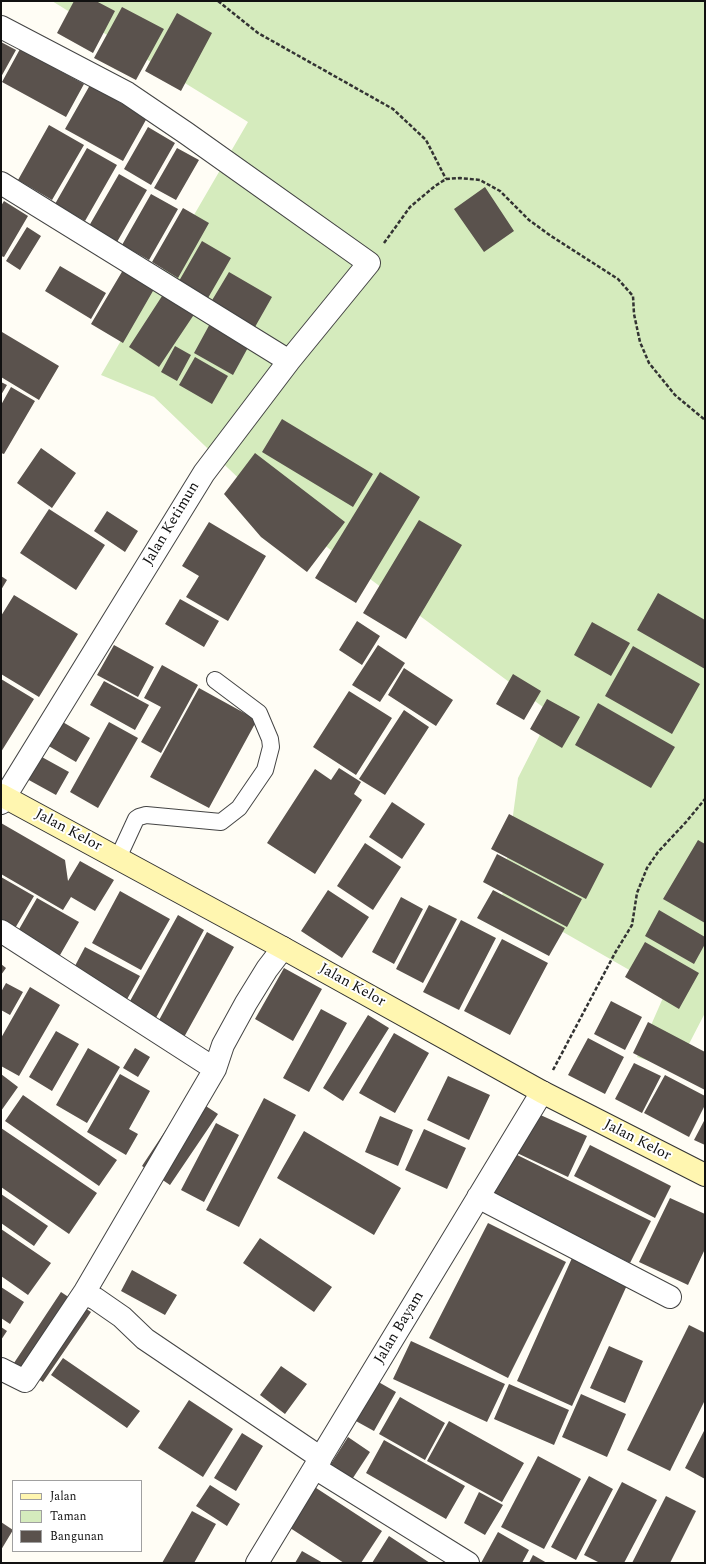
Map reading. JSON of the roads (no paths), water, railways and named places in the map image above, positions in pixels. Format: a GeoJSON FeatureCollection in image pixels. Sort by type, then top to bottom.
{"type":"FeatureCollection","features":[{"type":"Feature","properties":{"kind":"street","name":"Jalan Ketimun"},"geometry":{"type":"LineString","coordinates":[[1,27],[127,93],[369,263],[289,361],[204,473],[2,798]]}},
{"type":"Feature","properties":{"kind":"street"},"geometry":{"type":"LineString","coordinates":[[1,183],[289,361]]}},
{"type":"Feature","properties":{"kind":"street","name":"Jalan Kelor"},"geometry":{"type":"LineString","coordinates":[[2,798],[118,858],[542,1092],[705,1175]]}},
{"type":"Feature","properties":{"kind":"street"},"geometry":{"type":"LineString","coordinates":[[1,932],[215,1070]]}},
{"type":"Feature","properties":{"kind":"street"},"geometry":{"type":"LineString","coordinates":[[1,1369],[25,1381],[84,1293],[215,1070],[223,1045],[246,1002],[267,969],[283,948]]}},
{"type":"Feature","properties":{"kind":"street","name":"Jalan Bayam"},"geometry":{"type":"LineString","coordinates":[[258,1563],[542,1092]]}},
{"type":"Feature","properties":{"kind":"street"},"geometry":{"type":"LineString","coordinates":[[478,1197],[670,1297]]}},
{"type":"Feature","properties":{"kind":"street"},"geometry":{"type":"LineString","coordinates":[[84,1293],[96,1299],[122,1317],[145,1339],[318,1463],[468,1563]]}},
{"type":"Feature","properties":{"kind":"lane"},"geometry":{"type":"LineString","coordinates":[[118,858],[136,819],[142,815],[221,822],[239,808],[265,770],[271,747],[270,740],[259,713],[215,680]]}}]}
